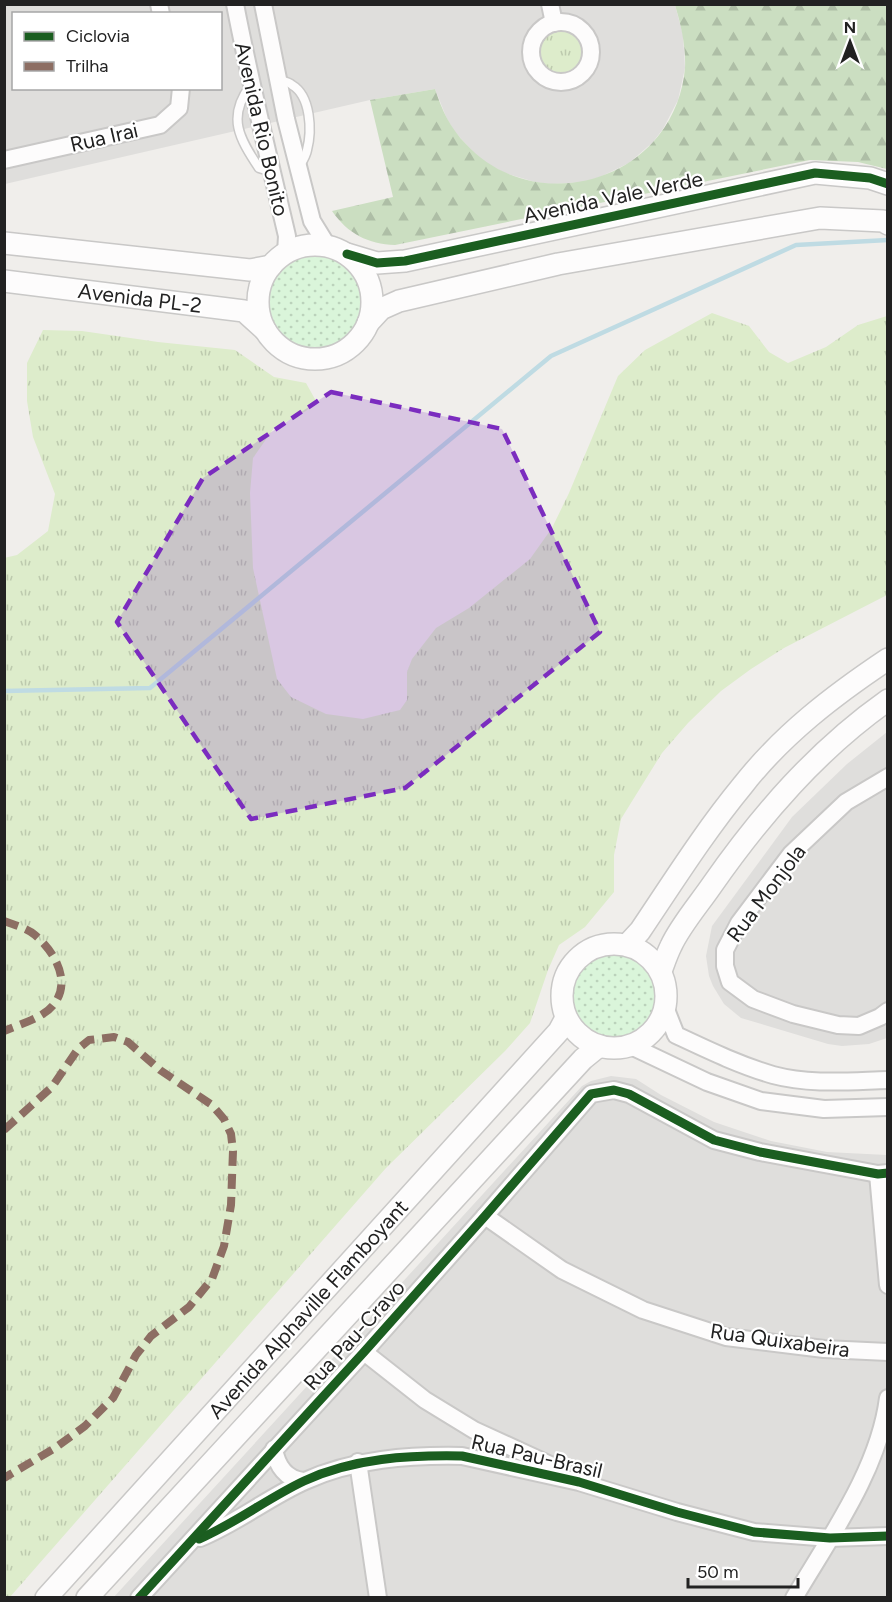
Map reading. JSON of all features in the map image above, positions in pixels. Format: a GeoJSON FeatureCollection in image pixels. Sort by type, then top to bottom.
{"type":"FeatureCollection","features":[{"type":"Feature","properties":{"kind":"street","name":"Avenida Rio Bonito"},"geometry":{"type":"LineString","coordinates":[[235,4],[250,85],[287,236],[279,260]]}},
{"type":"Feature","properties":{"kind":"street","name":"Avenida Rio Bonito"},"geometry":{"type":"LineString","coordinates":[[263,4],[278,79],[312,221],[337,250]]}},
{"type":"Feature","properties":{"kind":"street"},"geometry":{"type":"LineString","coordinates":[[550,4],[554,23]]}},
{"type":"Feature","properties":{"kind":"street","name":"Rua Irai"},"geometry":{"type":"LineString","coordinates":[[4,160],[160,124],[179,108],[181,90]]}},
{"type":"Feature","properties":{"kind":"street","name":"Avenida Vale Verde"},"geometry":{"type":"LineString","coordinates":[[337,250],[377,263],[405,261],[815,173],[870,178],[888,184]]}},
{"type":"Feature","properties":{"kind":"street"},"geometry":{"type":"LineString","coordinates":[[368,323],[373,304],[370,285],[361,268],[337,250],[314,245],[300,248],[279,260],[262,281],[258,299],[260,316],[267,333],[279,346],[294,355],[312,359],[329,357],[346,350],[359,339],[368,323],[381,309],[399,301],[558,264],[820,218],[883,221],[888,224]]}},
{"type":"Feature","properties":{"kind":"street","name":"Avenida PL-2"},"geometry":{"type":"LineString","coordinates":[[4,243],[250,270],[279,260]]}},
{"type":"Feature","properties":{"kind":"street","name":"Avenida PL-2"},"geometry":{"type":"LineString","coordinates":[[4,281],[244,312],[267,333]]}},
{"type":"Feature","properties":{"kind":"street"},"geometry":{"type":"LineString","coordinates":[[627,945],[640,931],[705,835],[744,783],[789,735],[814,713],[839,692],[888,659]]}},
{"type":"Feature","properties":{"kind":"street"},"geometry":{"type":"LineString","coordinates":[[661,971],[671,944],[735,853],[775,804],[815,759],[864,717],[888,700]]}},
{"type":"Feature","properties":{"kind":"street","name":"Rua Monjola"},"geometry":{"type":"LineString","coordinates":[[888,777],[846,802],[791,854],[739,922],[725,950],[725,966],[730,982],[753,999],[793,1014],[838,1025],[859,1026],[888,1011]]}},
{"type":"Feature","properties":{"kind":"street"},"geometry":{"type":"LineString","coordinates":[[666,1007],[659,1024],[647,1037],[631,1046],[615,1048],[599,1046],[585,1040],[574,1031],[566,1018],[561,1002],[562,985],[568,969],[579,956],[593,947],[610,943],[627,945],[646,954],[661,971],[666,989],[666,1007],[676,1035],[729,1060],[775,1075],[826,1082],[888,1080]]}},
{"type":"Feature","properties":{"kind":"street","name":"Avenida Alphaville Flamboyant"},"geometry":{"type":"LineString","coordinates":[[46,1598],[559,1031],[566,1018]]}},
{"type":"Feature","properties":{"kind":"street","name":"Avenida Alphaville Flamboyant"},"geometry":{"type":"LineString","coordinates":[[87,1598],[583,1059],[599,1046]]}},
{"type":"Feature","properties":{"kind":"street"},"geometry":{"type":"LineString","coordinates":[[631,1046],[707,1082],[761,1101],[824,1109],[888,1107]]}},
{"type":"Feature","properties":{"kind":"street","name":"Rua Pau-Cravo"},"geometry":{"type":"LineString","coordinates":[[139,1598],[364,1352],[591,1094],[614,1090],[629,1094],[714,1140],[749,1149],[883,1174]]}},
{"type":"Feature","properties":{"kind":"street"},"geometry":{"type":"LineString","coordinates":[[883,1174],[888,1285]]}},
{"type":"Feature","properties":{"kind":"street","name":"Rua Quixabeira"},"geometry":{"type":"LineString","coordinates":[[485,1216],[562,1270],[644,1310],[726,1336],[824,1349],[888,1352]]}},
{"type":"Feature","properties":{"kind":"street","name":"Rua Pau-Brasil"},"geometry":{"type":"LineString","coordinates":[[364,1352],[425,1400],[474,1430],[574,1476],[579,1482]]}},
{"type":"Feature","properties":{"kind":"street"},"geometry":{"type":"LineString","coordinates":[[794,1598],[868,1469],[888,1398]]}},
{"type":"Feature","properties":{"kind":"street","name":"Rua Pau-Brasil"},"geometry":{"type":"LineString","coordinates":[[462,1456],[475,1446],[474,1430]]}},
{"type":"Feature","properties":{"kind":"street"},"geometry":{"type":"LineString","coordinates":[[274,1449],[282,1470],[294,1480],[303,1481]]}},
{"type":"Feature","properties":{"kind":"street","name":"Rua Pau-Brasil"},"geometry":{"type":"LineString","coordinates":[[191,1542],[303,1481],[332,1470],[358,1462],[462,1456],[579,1482],[677,1512],[754,1532],[830,1538],[888,1536]]}},
{"type":"Feature","properties":{"kind":"street"},"geometry":{"type":"LineString","coordinates":[[358,1462],[378,1598]]}},
{"type":"Feature","properties":{"kind":"lane"},"geometry":{"type":"LineString","coordinates":[[250,85],[236,113],[239,130],[243,144],[259,168],[272,172]]}},
{"type":"Feature","properties":{"kind":"highlighted area"},"geometry":{"type":"Polygon","coordinates":[[[331,392],[502,429],[600,632],[405,788],[251,819],[117,622],[203,478],[331,392]]]}},
{"type":"Feature","properties":{"kind":"shaded area"},"geometry":{"type":"Polygon","coordinates":[[[4,5],[675,5],[683,35],[685,68],[678,100],[663,129],[653,142],[629,163],[584,182],[552,184],[535,182],[505,173],[490,165],[477,156],[455,132],[435,89],[370,100],[5,184],[4,5]]]}},
{"type":"Feature","properties":{"kind":"shaded area"},"geometry":{"type":"Polygon","coordinates":[[[887,732],[887,1038],[869,1044],[842,1046],[828,1044],[741,1018],[724,1004],[709,976],[706,956],[712,926],[792,817],[847,764],[887,732]]]}},
{"type":"Feature","properties":{"kind":"shaded area"},"geometry":{"type":"Polygon","coordinates":[[[611,1076],[636,1079],[661,1095],[714,1122],[771,1141],[827,1152],[887,1155],[887,1597],[113,1598],[582,1086],[611,1076]]]}},
{"type":"Feature","properties":{"kind":"green space"},"geometry":{"type":"Polygon","coordinates":[[[675,5],[887,5],[887,169],[858,162],[810,160],[395,245],[367,240],[359,236],[345,226],[332,211],[393,197],[370,100],[435,89],[447,118],[460,138],[487,162],[511,175],[538,182],[564,183],[591,179],[616,170],[639,155],[659,135],[669,120],[680,95],[685,60],[683,36],[675,5]]]}},
{"type":"Feature","properties":{"kind":"green space"},"geometry":{"type":"Polygon","coordinates":[[[561,30],[577,36],[583,52],[577,68],[561,74],[545,68],[539,52],[545,36],[561,30]]]}},
{"type":"Feature","properties":{"kind":"green space"},"geometry":{"type":"Polygon","coordinates":[[[315,255],[333,259],[348,269],[358,284],[362,302],[358,320],[348,335],[333,345],[315,349],[297,345],[282,335],[272,320],[268,302],[272,284],[282,269],[297,259],[315,255]]]}},
{"type":"Feature","properties":{"kind":"green space"},"geometry":{"type":"Polygon","coordinates":[[[712,313],[749,326],[769,352],[788,363],[826,347],[858,325],[887,316],[887,595],[784,648],[751,669],[721,691],[688,723],[662,753],[621,819],[614,855],[614,892],[585,927],[559,945],[530,1023],[505,1051],[386,1168],[10,1597],[5,1597],[4,558],[17,555],[48,531],[55,494],[33,437],[27,401],[27,363],[43,330],[82,331],[235,350],[274,377],[306,383],[316,401],[306,411],[274,428],[253,458],[250,493],[253,568],[277,679],[291,697],[326,714],[363,719],[400,710],[407,700],[407,672],[412,659],[436,628],[469,608],[530,559],[552,528],[569,493],[618,376],[645,350],[712,313]]]}},
{"type":"Feature","properties":{"kind":"green space"},"geometry":{"type":"Polygon","coordinates":[[[614,950],[640,958],[652,970],[660,996],[652,1022],[640,1034],[614,1042],[588,1034],[576,1022],[568,996],[576,970],[588,958],[614,950]]]}},
{"type":"Feature","properties":{"kind":"waterway"},"geometry":{"type":"LineString","coordinates":[[4,691],[150,688],[551,356],[796,245],[888,240]]}},
{"type":"Feature","properties":{"kind":"marked path"},"geometry":{"type":"LineString","coordinates":[[4,921],[35,935],[49,949],[61,976],[59,995],[50,1009],[4,1031]]}},
{"type":"Feature","properties":{"kind":"marked path"},"geometry":{"type":"LineString","coordinates":[[4,1130],[52,1087],[78,1049],[89,1040],[114,1037],[128,1042],[160,1070],[212,1105],[224,1119],[231,1134],[233,1151],[231,1205],[224,1246],[212,1279],[189,1307],[151,1336],[136,1355],[113,1398],[85,1426],[55,1448],[4,1478]]}},
{"type":"Feature","properties":{"kind":"cycle path"},"geometry":{"type":"LineString","coordinates":[[347,254],[377,263],[405,261],[815,173],[870,178],[888,184]]}},
{"type":"Feature","properties":{"kind":"cycle path"},"geometry":{"type":"LineString","coordinates":[[139,1598],[364,1352],[591,1094],[614,1090],[629,1094],[714,1140],[760,1152],[878,1174],[888,1173]]}},
{"type":"Feature","properties":{"kind":"cycle path"},"geometry":{"type":"LineString","coordinates":[[199,1539],[304,1481],[323,1473],[342,1467],[402,1457],[442,1456],[462,1456],[579,1482],[677,1512],[754,1532],[830,1538],[888,1536]]}}]}
